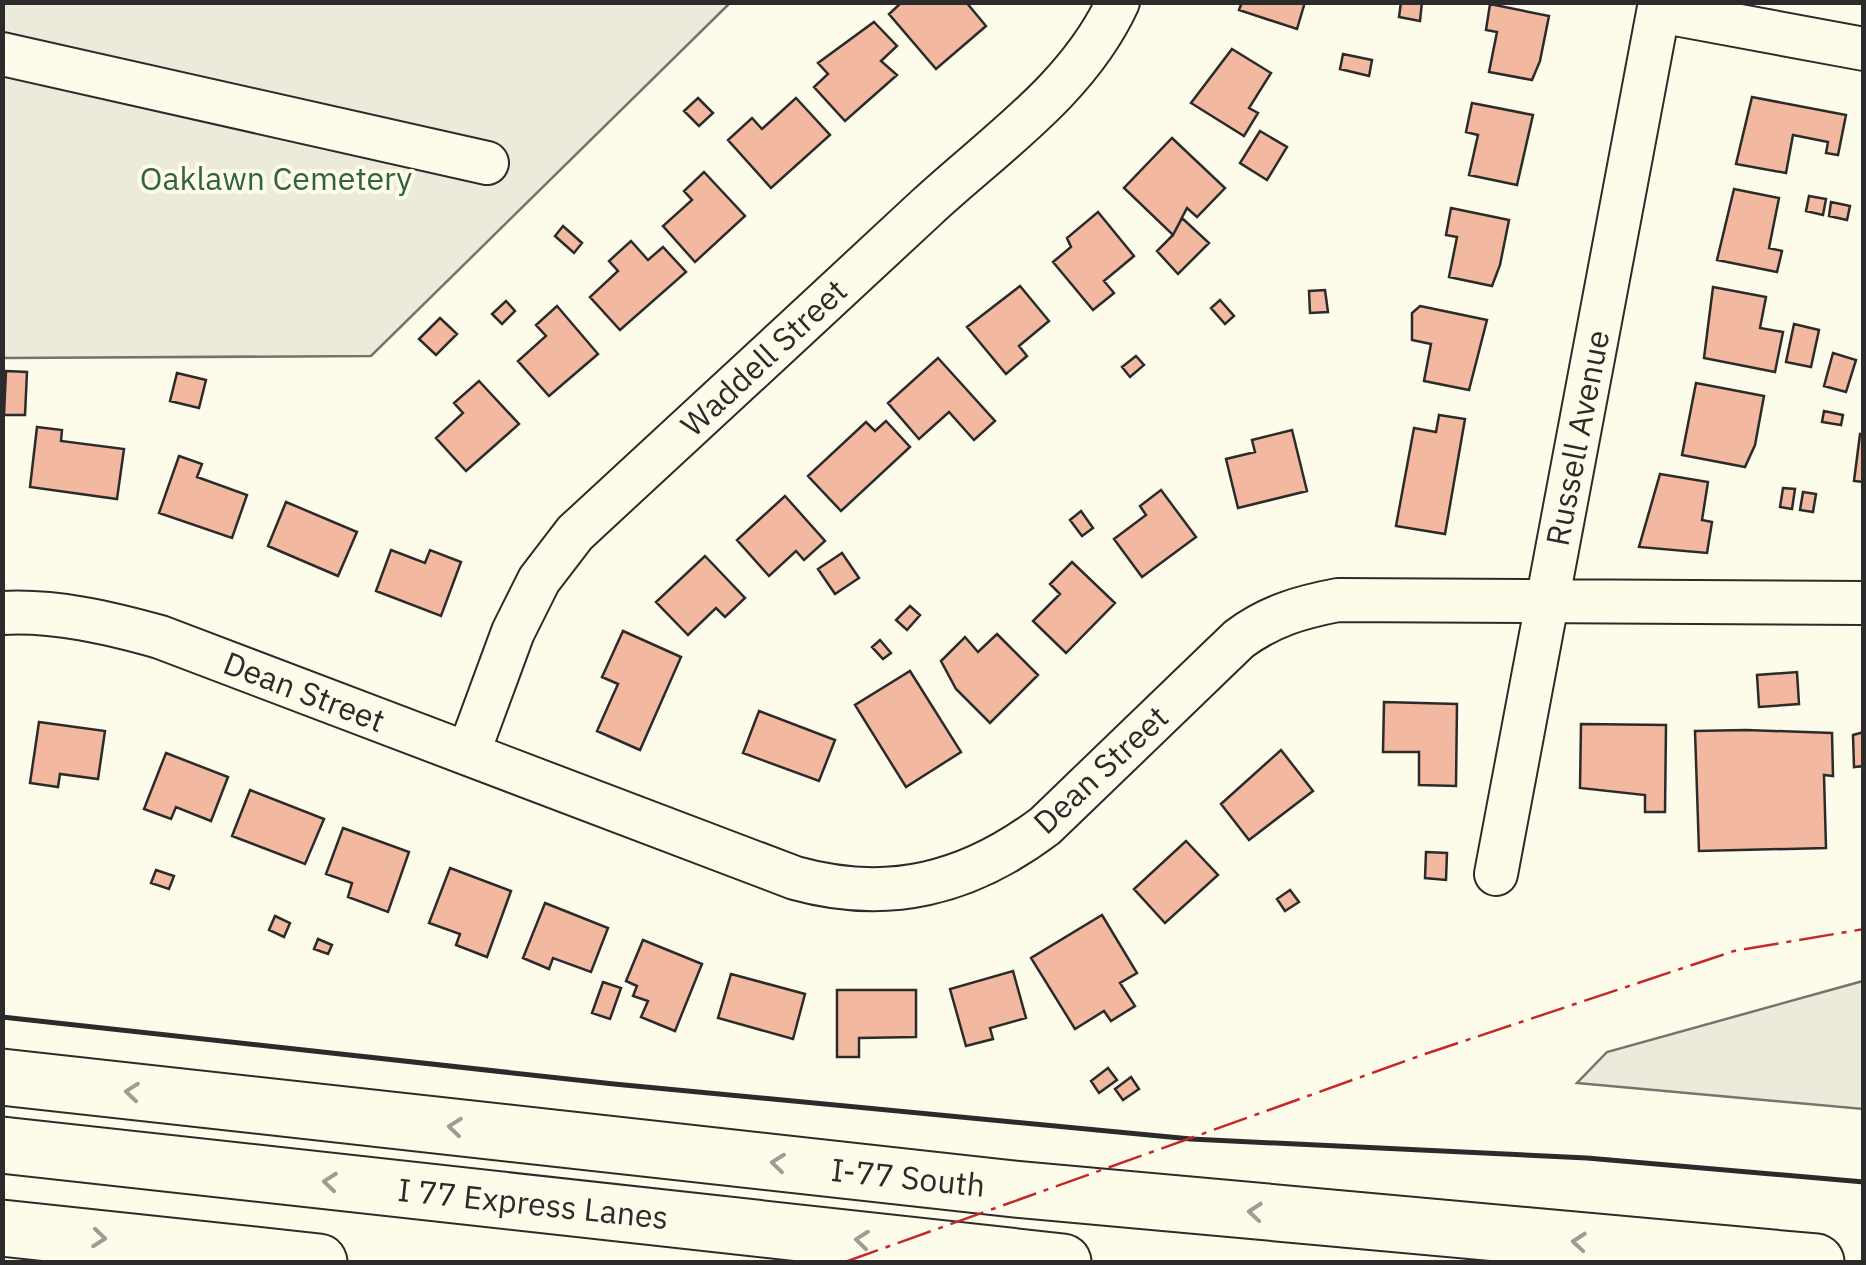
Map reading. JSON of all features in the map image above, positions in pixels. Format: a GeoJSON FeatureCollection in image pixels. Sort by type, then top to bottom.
{"type":"FeatureCollection","features":[{"type":"Feature","properties":{"kind":"highway","name":"I-77 South"},"geometry":{"type":"LineString","coordinates":[[2,1077],[1014,1190],[1816,1262]]}},
{"type":"Feature","properties":{"kind":"highway","name":"I 77 Express Lanes"},"geometry":{"type":"LineString","coordinates":[[2,1146],[1064,1262]]}},
{"type":"Feature","properties":{"kind":"highway"},"geometry":{"type":"LineString","coordinates":[[2,1228],[319,1262]]}},
{"type":"Feature","properties":{"kind":"street","name":"Waddell Street"},"geometry":{"type":"LineString","coordinates":[[468,754],[513,632],[539,580],[575,534],[936,198],[1054,94],[1092,50],[1118,2]]}},
{"type":"Feature","properties":{"kind":"street"},"geometry":{"type":"LineString","coordinates":[[1660,7],[1864,50]]}},
{"type":"Feature","properties":{"kind":"street","name":"Russell Avenue"},"geometry":{"type":"LineString","coordinates":[[1496,874],[1660,7]]}},
{"type":"Feature","properties":{"kind":"street"},"geometry":{"type":"LineString","coordinates":[[2,54],[486,163]]}},
{"type":"Feature","properties":{"kind":"street","name":"Dean Street"},"geometry":{"type":"LineString","coordinates":[[2,612],[49,614],[124,627],[160,638],[794,878],[871,891],[947,880],[1023,843],[1238,638],[1296,608],[1338,600],[1864,603]]}},
{"type":"Feature","properties":{"kind":"green space","name":"Oaklawn Cemetery"},"geometry":{"type":"Polygon","coordinates":[[[2,3],[730,3],[371,356],[3,358],[2,3]]]}},
{"type":"Feature","properties":{"kind":"green space"},"geometry":{"type":"Polygon","coordinates":[[[1863,981],[1863,1109],[1577,1083],[1607,1052],[1863,981]]]}},
{"type":"Feature","properties":{"kind":"building"},"geometry":{"type":"Polygon","coordinates":[[[902,2],[966,2],[986,26],[936,69],[889,14],[902,2]]]}},
{"type":"Feature","properties":{"kind":"building"},"geometry":{"type":"Polygon","coordinates":[[[1242,2],[1305,2],[1297,29],[1239,10],[1242,2]]]}},
{"type":"Feature","properties":{"kind":"building"},"geometry":{"type":"Polygon","coordinates":[[[1401,2],[1422,2],[1420,21],[1399,17],[1401,2]]]}},
{"type":"Feature","properties":{"kind":"building"},"geometry":{"type":"Polygon","coordinates":[[[1490,4],[1549,16],[1532,80],[1489,72],[1497,32],[1486,30],[1490,4]]]}},
{"type":"Feature","properties":{"kind":"building"},"geometry":{"type":"Polygon","coordinates":[[[874,22],[897,46],[881,61],[897,75],[845,121],[814,87],[828,74],[818,63],[874,22]]]}},
{"type":"Feature","properties":{"kind":"building"},"geometry":{"type":"Polygon","coordinates":[[[1232,49],[1271,73],[1249,108],[1258,113],[1244,136],[1191,103],[1232,49]]]}},
{"type":"Feature","properties":{"kind":"building"},"geometry":{"type":"Polygon","coordinates":[[[1343,54],[1372,60],[1369,76],[1340,69],[1343,54]]]}},
{"type":"Feature","properties":{"kind":"building"},"geometry":{"type":"Polygon","coordinates":[[[1752,97],[1846,115],[1838,155],[1826,153],[1828,142],[1793,135],[1786,173],[1736,164],[1752,97]]]}},
{"type":"Feature","properties":{"kind":"building"},"geometry":{"type":"Polygon","coordinates":[[[698,98],[713,113],[699,126],[684,111],[698,98]]]}},
{"type":"Feature","properties":{"kind":"building"},"geometry":{"type":"Polygon","coordinates":[[[796,98],[830,135],[771,188],[728,140],[752,118],[762,129],[796,98]]]}},
{"type":"Feature","properties":{"kind":"building"},"geometry":{"type":"Polygon","coordinates":[[[1472,103],[1533,115],[1517,185],[1469,175],[1478,135],[1466,132],[1472,103]]]}},
{"type":"Feature","properties":{"kind":"building"},"geometry":{"type":"Polygon","coordinates":[[[1260,131],[1287,147],[1267,180],[1240,163],[1260,131]]]}},
{"type":"Feature","properties":{"kind":"building"},"geometry":{"type":"Polygon","coordinates":[[[1172,138],[1225,188],[1197,217],[1187,208],[1173,235],[1124,188],[1172,138]]]}},
{"type":"Feature","properties":{"kind":"building"},"geometry":{"type":"Polygon","coordinates":[[[704,172],[745,216],[695,262],[663,226],[692,200],[684,191],[704,172]]]}},
{"type":"Feature","properties":{"kind":"building"},"geometry":{"type":"Polygon","coordinates":[[[1734,189],[1779,198],[1769,248],[1782,251],[1777,272],[1717,260],[1734,189]]]}},
{"type":"Feature","properties":{"kind":"building"},"geometry":{"type":"Polygon","coordinates":[[[1809,196],[1826,199],[1823,215],[1806,211],[1809,196]]]}},
{"type":"Feature","properties":{"kind":"building"},"geometry":{"type":"Polygon","coordinates":[[[1831,202],[1850,206],[1847,220],[1829,216],[1831,202]]]}},
{"type":"Feature","properties":{"kind":"building"},"geometry":{"type":"Polygon","coordinates":[[[1451,208],[1509,220],[1492,286],[1449,277],[1457,237],[1446,235],[1451,208]]]}},
{"type":"Feature","properties":{"kind":"building"},"geometry":{"type":"Polygon","coordinates":[[[1098,212],[1134,256],[1104,281],[1114,293],[1093,310],[1053,262],[1071,247],[1067,238],[1098,212]]]}},
{"type":"Feature","properties":{"kind":"building"},"geometry":{"type":"Polygon","coordinates":[[[1182,218],[1209,243],[1178,274],[1157,251],[1173,235],[1182,218]]]}},
{"type":"Feature","properties":{"kind":"building"},"geometry":{"type":"Polygon","coordinates":[[[563,226],[582,243],[574,253],[555,236],[563,226]]]}},
{"type":"Feature","properties":{"kind":"building"},"geometry":{"type":"Polygon","coordinates":[[[631,241],[648,260],[663,247],[686,272],[620,330],[590,297],[618,271],[609,261],[631,241]]]}},
{"type":"Feature","properties":{"kind":"building"},"geometry":{"type":"Polygon","coordinates":[[[1020,286],[1049,321],[1019,346],[1027,356],[1006,374],[967,327],[1020,286]]]}},
{"type":"Feature","properties":{"kind":"building"},"geometry":{"type":"Polygon","coordinates":[[[1713,287],[1766,297],[1760,328],[1783,332],[1775,372],[1704,358],[1713,287]]]}},
{"type":"Feature","properties":{"kind":"building"},"geometry":{"type":"Polygon","coordinates":[[[1325,290],[1328,312],[1310,313],[1309,291],[1325,290]]]}},
{"type":"Feature","properties":{"kind":"building"},"geometry":{"type":"Polygon","coordinates":[[[1220,300],[1234,316],[1225,324],[1211,308],[1220,300]]]}},
{"type":"Feature","properties":{"kind":"building"},"geometry":{"type":"Polygon","coordinates":[[[506,301],[515,311],[502,324],[492,314],[506,301]]]}},
{"type":"Feature","properties":{"kind":"building"},"geometry":{"type":"Polygon","coordinates":[[[557,306],[598,354],[549,396],[518,361],[546,336],[536,325],[557,306]]]}},
{"type":"Feature","properties":{"kind":"building"},"geometry":{"type":"Polygon","coordinates":[[[1420,306],[1487,320],[1469,390],[1424,381],[1431,344],[1412,340],[1412,313],[1420,306]]]}},
{"type":"Feature","properties":{"kind":"building"},"geometry":{"type":"Polygon","coordinates":[[[440,318],[457,334],[436,355],[419,339],[440,318]]]}},
{"type":"Feature","properties":{"kind":"building"},"geometry":{"type":"Polygon","coordinates":[[[1794,324],[1819,330],[1811,367],[1786,362],[1794,324]]]}},
{"type":"Feature","properties":{"kind":"building"},"geometry":{"type":"Polygon","coordinates":[[[1833,353],[1856,360],[1846,392],[1824,386],[1833,353]]]}},
{"type":"Feature","properties":{"kind":"building"},"geometry":{"type":"Polygon","coordinates":[[[1136,356],[1144,365],[1130,377],[1122,367],[1136,356]]]}},
{"type":"Feature","properties":{"kind":"building"},"geometry":{"type":"Polygon","coordinates":[[[938,358],[995,421],[974,440],[949,412],[919,439],[888,403],[938,358]]]}},
{"type":"Feature","properties":{"kind":"building"},"geometry":{"type":"Polygon","coordinates":[[[6,371],[27,372],[25,415],[4,415],[6,371]]]}},
{"type":"Feature","properties":{"kind":"building"},"geometry":{"type":"Polygon","coordinates":[[[177,373],[206,380],[199,408],[170,401],[177,373]]]}},
{"type":"Feature","properties":{"kind":"building"},"geometry":{"type":"Polygon","coordinates":[[[479,381],[519,424],[466,471],[436,438],[463,413],[454,403],[479,381]]]}},
{"type":"Feature","properties":{"kind":"building"},"geometry":{"type":"Polygon","coordinates":[[[1696,383],[1764,396],[1755,445],[1745,467],[1682,455],[1696,383]]]}},
{"type":"Feature","properties":{"kind":"building"},"geometry":{"type":"Polygon","coordinates":[[[1824,411],[1843,415],[1841,425],[1822,422],[1824,411]]]}},
{"type":"Feature","properties":{"kind":"building"},"geometry":{"type":"Polygon","coordinates":[[[1439,415],[1465,419],[1445,534],[1396,526],[1414,428],[1436,432],[1439,415]]]}},
{"type":"Feature","properties":{"kind":"building"},"geometry":{"type":"Polygon","coordinates":[[[886,421],[910,447],[841,511],[808,476],[866,422],[875,431],[886,421]]]}},
{"type":"Feature","properties":{"kind":"building"},"geometry":{"type":"Polygon","coordinates":[[[37,427],[62,430],[61,441],[124,449],[117,499],[30,487],[37,427]]]}},
{"type":"Feature","properties":{"kind":"building"},"geometry":{"type":"Polygon","coordinates":[[[1292,430],[1307,491],[1238,508],[1226,459],[1255,452],[1252,440],[1292,430]]]}},
{"type":"Feature","properties":{"kind":"building"},"geometry":{"type":"Polygon","coordinates":[[[1860,434],[1864,435],[1864,482],[1854,481],[1860,434]]]}},
{"type":"Feature","properties":{"kind":"building"},"geometry":{"type":"Polygon","coordinates":[[[179,456],[202,464],[197,477],[247,495],[232,538],[159,513],[179,456]]]}},
{"type":"Feature","properties":{"kind":"building"},"geometry":{"type":"Polygon","coordinates":[[[1660,474],[1708,482],[1702,520],[1712,522],[1707,553],[1639,547],[1660,474]]]}},
{"type":"Feature","properties":{"kind":"building"},"geometry":{"type":"Polygon","coordinates":[[[1783,488],[1795,489],[1792,509],[1780,507],[1783,488]]]}},
{"type":"Feature","properties":{"kind":"building"},"geometry":{"type":"Polygon","coordinates":[[[1161,490],[1196,537],[1142,577],[1114,539],[1146,515],[1140,506],[1161,490]]]}},
{"type":"Feature","properties":{"kind":"building"},"geometry":{"type":"Polygon","coordinates":[[[1803,492],[1816,494],[1813,512],[1800,510],[1803,492]]]}},
{"type":"Feature","properties":{"kind":"building"},"geometry":{"type":"Polygon","coordinates":[[[785,496],[825,541],[804,560],[796,551],[769,576],[737,540],[785,496]]]}},
{"type":"Feature","properties":{"kind":"building"},"geometry":{"type":"Polygon","coordinates":[[[286,502],[357,532],[338,576],[268,546],[286,502]]]}},
{"type":"Feature","properties":{"kind":"building"},"geometry":{"type":"Polygon","coordinates":[[[1081,511],[1093,528],[1082,536],[1070,520],[1081,511]]]}},
{"type":"Feature","properties":{"kind":"building"},"geometry":{"type":"Polygon","coordinates":[[[391,550],[425,563],[430,550],[461,562],[441,616],[376,591],[391,550]]]}},
{"type":"Feature","properties":{"kind":"building"},"geometry":{"type":"Polygon","coordinates":[[[842,553],[859,578],[835,594],[818,569],[842,553]]]}},
{"type":"Feature","properties":{"kind":"building"},"geometry":{"type":"Polygon","coordinates":[[[705,556],[745,598],[725,617],[716,608],[688,635],[656,602],[705,556]]]}},
{"type":"Feature","properties":{"kind":"building"},"geometry":{"type":"Polygon","coordinates":[[[1072,562],[1115,603],[1066,653],[1033,621],[1060,594],[1050,584],[1072,562]]]}},
{"type":"Feature","properties":{"kind":"building"},"geometry":{"type":"Polygon","coordinates":[[[910,606],[920,615],[907,630],[896,620],[910,606]]]}},
{"type":"Feature","properties":{"kind":"building"},"geometry":{"type":"Polygon","coordinates":[[[623,631],[681,657],[640,750],[597,731],[618,684],[602,677],[623,631]]]}},
{"type":"Feature","properties":{"kind":"building"},"geometry":{"type":"Polygon","coordinates":[[[997,634],[1038,675],[990,723],[956,689],[941,661],[965,637],[978,652],[997,634]]]}},
{"type":"Feature","properties":{"kind":"building"},"geometry":{"type":"Polygon","coordinates":[[[880,640],[891,653],[883,659],[872,647],[880,640]]]}},
{"type":"Feature","properties":{"kind":"building"},"geometry":{"type":"Polygon","coordinates":[[[910,671],[961,752],[906,787],[855,705],[910,671]]]}},
{"type":"Feature","properties":{"kind":"building"},"geometry":{"type":"Polygon","coordinates":[[[1797,672],[1799,704],[1759,707],[1757,675],[1797,672]]]}},
{"type":"Feature","properties":{"kind":"building"},"geometry":{"type":"Polygon","coordinates":[[[1384,702],[1457,704],[1456,786],[1419,785],[1419,752],[1383,752],[1384,702]]]}},
{"type":"Feature","properties":{"kind":"building"},"geometry":{"type":"Polygon","coordinates":[[[759,711],[835,740],[819,781],[743,753],[759,711]]]}},
{"type":"Feature","properties":{"kind":"building"},"geometry":{"type":"Polygon","coordinates":[[[39,722],[105,731],[98,779],[60,774],[58,787],[30,783],[39,722]]]}},
{"type":"Feature","properties":{"kind":"building"},"geometry":{"type":"Polygon","coordinates":[[[1581,724],[1666,725],[1665,812],[1645,812],[1645,795],[1580,788],[1581,724]]]}},
{"type":"Feature","properties":{"kind":"building"},"geometry":{"type":"Polygon","coordinates":[[[1695,731],[1832,733],[1833,776],[1824,775],[1826,848],[1699,851],[1695,731]]]}},
{"type":"Feature","properties":{"kind":"building"},"geometry":{"type":"Polygon","coordinates":[[[1864,732],[1864,766],[1854,767],[1853,735],[1864,732]]]}},
{"type":"Feature","properties":{"kind":"building"},"geometry":{"type":"Polygon","coordinates":[[[1281,750],[1313,791],[1249,840],[1221,804],[1281,750]]]}},
{"type":"Feature","properties":{"kind":"building"},"geometry":{"type":"Polygon","coordinates":[[[166,753],[228,777],[211,821],[176,807],[171,819],[144,809],[166,753]]]}},
{"type":"Feature","properties":{"kind":"building"},"geometry":{"type":"Polygon","coordinates":[[[250,790],[324,819],[305,864],[232,836],[250,790]]]}},
{"type":"Feature","properties":{"kind":"building"},"geometry":{"type":"Polygon","coordinates":[[[343,828],[409,852],[388,912],[348,897],[352,883],[326,874],[343,828]]]}},
{"type":"Feature","properties":{"kind":"building"},"geometry":{"type":"Polygon","coordinates":[[[1186,841],[1218,875],[1165,923],[1134,889],[1186,841]]]}},
{"type":"Feature","properties":{"kind":"building"},"geometry":{"type":"Polygon","coordinates":[[[1426,852],[1447,853],[1446,880],[1425,878],[1426,852]]]}},
{"type":"Feature","properties":{"kind":"building"},"geometry":{"type":"Polygon","coordinates":[[[450,868],[511,891],[487,957],[456,945],[460,934],[429,923],[450,868]]]}},
{"type":"Feature","properties":{"kind":"building"},"geometry":{"type":"Polygon","coordinates":[[[156,870],[174,876],[169,889],[151,883],[156,870]]]}},
{"type":"Feature","properties":{"kind":"building"},"geometry":{"type":"Polygon","coordinates":[[[1290,890],[1299,902],[1285,911],[1277,899],[1290,890]]]}},
{"type":"Feature","properties":{"kind":"building"},"geometry":{"type":"Polygon","coordinates":[[[545,903],[608,928],[591,972],[553,958],[549,969],[523,958],[545,903]]]}},
{"type":"Feature","properties":{"kind":"building"},"geometry":{"type":"Polygon","coordinates":[[[1102,915],[1137,973],[1120,983],[1135,1006],[1111,1021],[1104,1011],[1075,1029],[1031,958],[1102,915]]]}},
{"type":"Feature","properties":{"kind":"building"},"geometry":{"type":"Polygon","coordinates":[[[275,916],[290,923],[284,937],[269,930],[275,916]]]}},
{"type":"Feature","properties":{"kind":"building"},"geometry":{"type":"Polygon","coordinates":[[[318,939],[332,945],[328,954],[314,949],[318,939]]]}},
{"type":"Feature","properties":{"kind":"building"},"geometry":{"type":"Polygon","coordinates":[[[643,940],[702,964],[675,1031],[641,1017],[648,1001],[633,996],[637,986],[626,981],[643,940]]]}},
{"type":"Feature","properties":{"kind":"building"},"geometry":{"type":"Polygon","coordinates":[[[1013,971],[1026,1018],[990,1028],[993,1039],[966,1046],[950,989],[1013,971]]]}},
{"type":"Feature","properties":{"kind":"building"},"geometry":{"type":"Polygon","coordinates":[[[731,974],[805,994],[793,1039],[718,1018],[731,974]]]}},
{"type":"Feature","properties":{"kind":"building"},"geometry":{"type":"Polygon","coordinates":[[[603,982],[621,988],[610,1019],[592,1013],[603,982]]]}},
{"type":"Feature","properties":{"kind":"building"},"geometry":{"type":"Polygon","coordinates":[[[837,990],[916,990],[916,1037],[859,1038],[859,1057],[837,1057],[837,990]]]}},
{"type":"Feature","properties":{"kind":"building"},"geometry":{"type":"Polygon","coordinates":[[[1108,1068],[1117,1080],[1099,1093],[1091,1081],[1108,1068]]]}},
{"type":"Feature","properties":{"kind":"building"},"geometry":{"type":"Polygon","coordinates":[[[1131,1077],[1139,1089],[1123,1100],[1115,1089],[1131,1077]]]}},
{"type":"Feature","properties":{"kind":"wall"},"geometry":{"type":"LineString","coordinates":[[2,1017],[614,1084],[1191,1139],[1587,1158],[1864,1182]]}},
{"type":"Feature","properties":{"kind":"power"},"geometry":{"type":"LineString","coordinates":[[845,1262],[1425,1054],[1734,951],[1864,929]]}}]}
